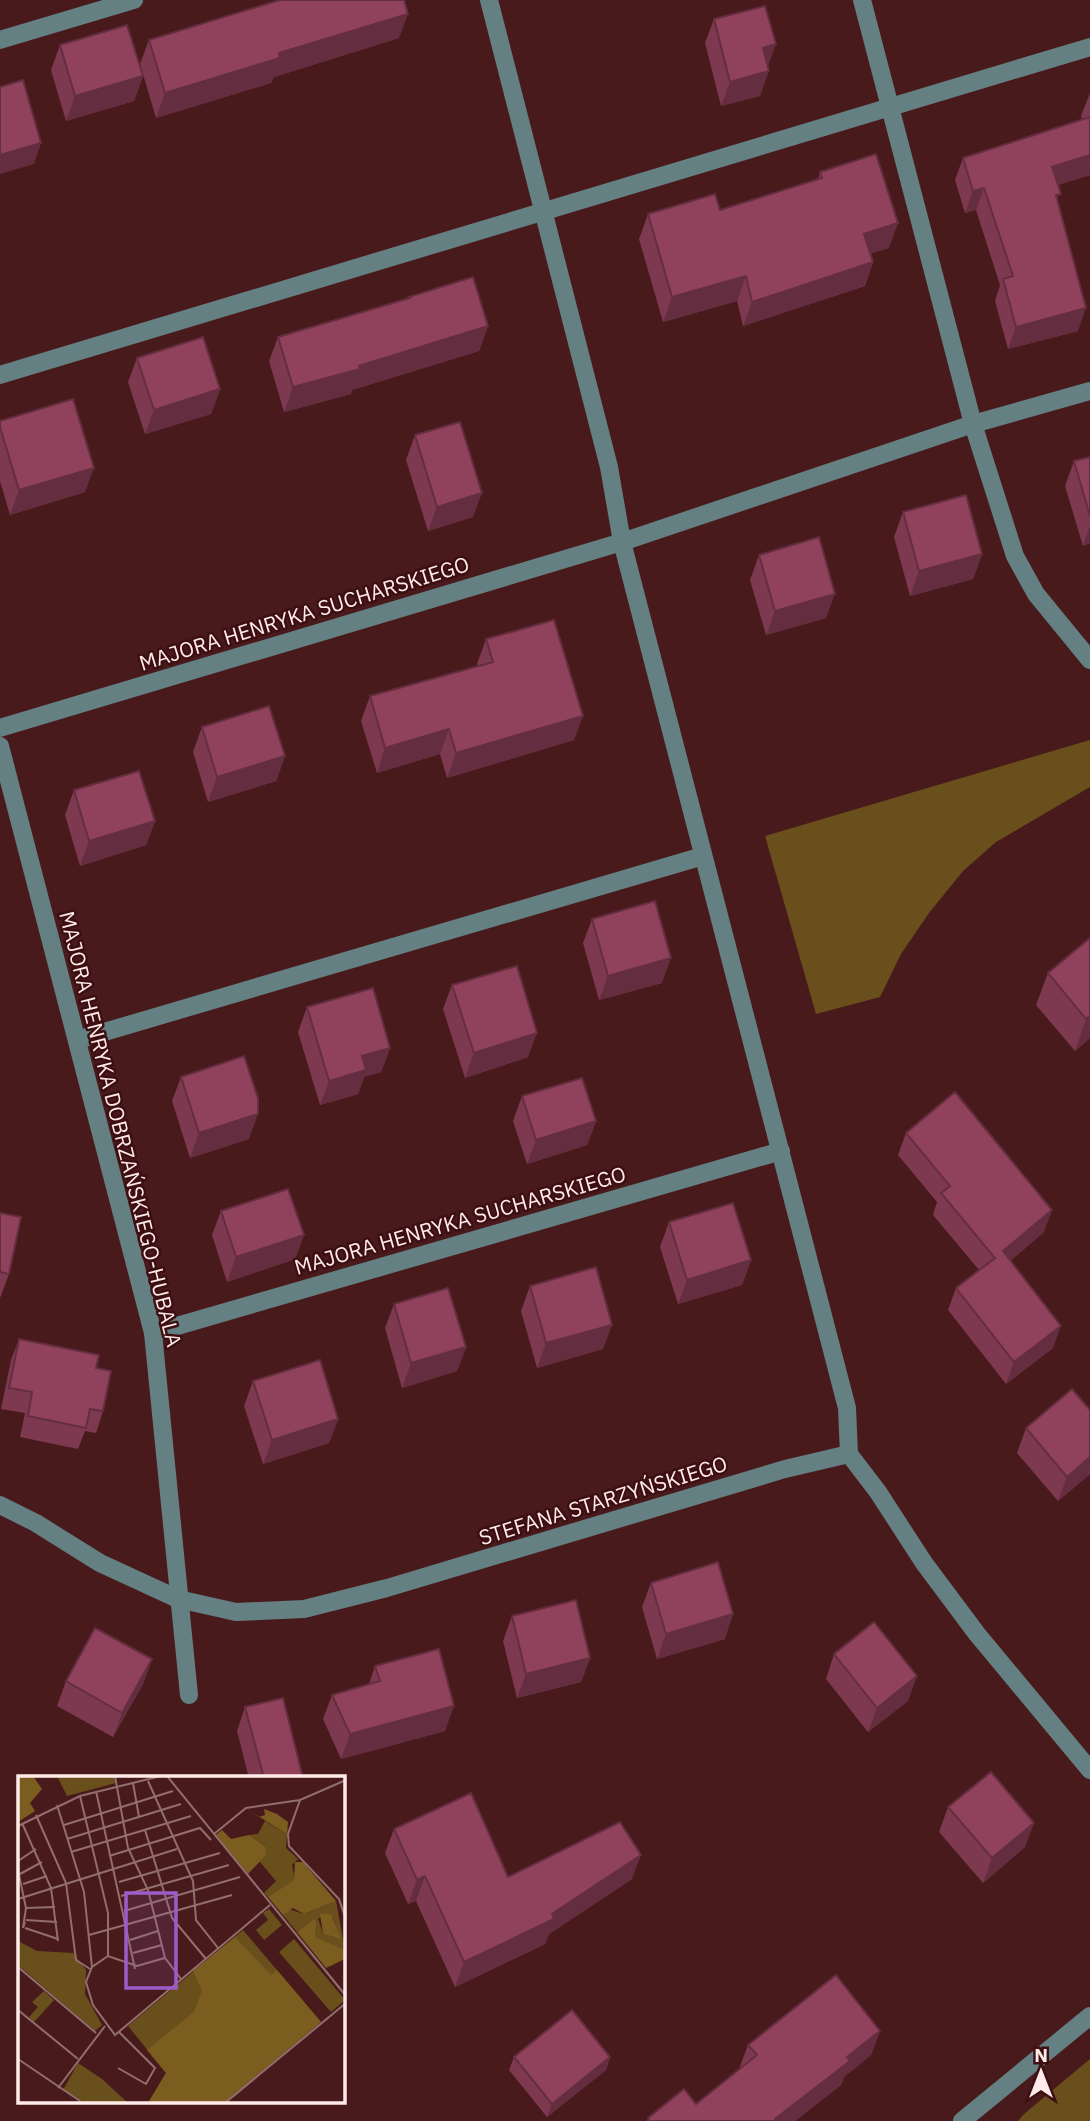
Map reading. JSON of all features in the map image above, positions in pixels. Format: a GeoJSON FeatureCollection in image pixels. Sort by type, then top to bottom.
{"type":"FeatureCollection","features":[{"type":"Feature","properties":{"kind":"street"},"geometry":{"type":"LineString","coordinates":[[0,40],[134,0]]}},
{"type":"Feature","properties":{"kind":"street"},"geometry":{"type":"LineString","coordinates":[[489,0],[609,467],[622,542],[847,1408],[849,1454],[977,1634],[1090,1770]]}},
{"type":"Feature","properties":{"kind":"street"},"geometry":{"type":"LineString","coordinates":[[862,0],[973,424],[1015,556],[1036,594],[1090,660]]}},
{"type":"Feature","properties":{"kind":"street"},"geometry":{"type":"LineString","coordinates":[[0,375],[1090,47]]}},
{"type":"Feature","properties":{"kind":"street","name":"MAJORA HENRYKA SUCHARSKIEGO"},"geometry":{"type":"LineString","coordinates":[[0,728],[622,542],[973,424],[1090,391]]}},
{"type":"Feature","properties":{"kind":"street","name":"MAJORA HENRYKA DOBRZAŃSKIEGO-HUBALA"},"geometry":{"type":"LineString","coordinates":[[0,746],[153,1333],[189,1695]]}},
{"type":"Feature","properties":{"kind":"street"},"geometry":{"type":"LineString","coordinates":[[77,1040],[703,856]]}},
{"type":"Feature","properties":{"kind":"street","name":"MAJORA HENRYKA SUCHARSKIEGO"},"geometry":{"type":"LineString","coordinates":[[153,1333],[781,1152]]}},
{"type":"Feature","properties":{"kind":"street","name":"STEFANA STARZYŃSKIEGO"},"geometry":{"type":"LineString","coordinates":[[0,1505],[36,1523],[100,1563],[178,1599],[236,1612],[304,1609],[387,1588],[785,1469],[849,1454]]}},
{"type":"Feature","properties":{"kind":"street"},"geometry":{"type":"LineString","coordinates":[[962,2121],[1090,2016]]}},
{"type":"Feature","properties":{"kind":"shaded area"},"geometry":{"type":"Polygon","coordinates":[[[1090,740],[1090,787],[996,842],[963,871],[929,913],[901,954],[880,997],[816,1014],[765,836],[1090,740]]]}},
{"type":"Feature","properties":{"kind":"shaded area"},"geometry":{"type":"Polygon","coordinates":[[[1090,2059],[1090,2121],[1018,2121],[1024,2114],[1090,2059]]]}},
{"type":"Feature","properties":{"kind":"building"},"geometry":{"type":"Polygon","coordinates":[[[280,0],[404,0],[408,14],[279,53],[280,58],[165,93],[149,40],[280,0]]]}},
{"type":"Feature","properties":{"kind":"building"},"geometry":{"type":"Polygon","coordinates":[[[765,6],[776,44],[763,48],[769,71],[730,82],[714,19],[765,6]]]}},
{"type":"Feature","properties":{"kind":"building"},"geometry":{"type":"Polygon","coordinates":[[[127,25],[143,76],[75,96],[60,45],[127,25]]]}},
{"type":"Feature","properties":{"kind":"building"},"geometry":{"type":"Polygon","coordinates":[[[23,80],[41,143],[0,155],[0,87],[23,80]]]}},
{"type":"Feature","properties":{"kind":"building"},"geometry":{"type":"Polygon","coordinates":[[[1090,117],[1090,155],[1052,167],[1061,194],[1056,195],[1086,308],[1016,327],[1003,279],[1013,276],[984,188],[973,191],[963,158],[1090,117]]]}},
{"type":"Feature","properties":{"kind":"building"},"geometry":{"type":"Polygon","coordinates":[[[876,154],[898,223],[864,234],[873,262],[752,302],[746,276],[672,297],[648,214],[715,194],[720,210],[822,178],[820,172],[876,154]]]}},
{"type":"Feature","properties":{"kind":"building"},"geometry":{"type":"Polygon","coordinates":[[[473,277],[488,326],[359,366],[360,369],[293,387],[278,337],[473,277]]]}},
{"type":"Feature","properties":{"kind":"building"},"geometry":{"type":"Polygon","coordinates":[[[203,337],[220,389],[154,410],[137,358],[203,337]]]}},
{"type":"Feature","properties":{"kind":"building"},"geometry":{"type":"Polygon","coordinates":[[[73,399],[94,468],[19,490],[0,421],[73,399]]]}},
{"type":"Feature","properties":{"kind":"building"},"geometry":{"type":"Polygon","coordinates":[[[460,422],[482,493],[437,507],[415,435],[460,422]]]}},
{"type":"Feature","properties":{"kind":"building"},"geometry":{"type":"Polygon","coordinates":[[[1090,457],[1090,516],[1074,461],[1090,457]]]}},
{"type":"Feature","properties":{"kind":"building"},"geometry":{"type":"Polygon","coordinates":[[[966,495],[982,554],[919,571],[903,512],[966,495]]]}},
{"type":"Feature","properties":{"kind":"building"},"geometry":{"type":"Polygon","coordinates":[[[819,537],[835,594],[775,611],[759,555],[819,537]]]}},
{"type":"Feature","properties":{"kind":"building"},"geometry":{"type":"Polygon","coordinates":[[[554,620],[583,716],[456,753],[449,729],[385,748],[370,696],[493,662],[486,639],[554,620]]]}},
{"type":"Feature","properties":{"kind":"building"},"geometry":{"type":"Polygon","coordinates":[[[269,706],[285,756],[217,777],[202,727],[269,706]]]}},
{"type":"Feature","properties":{"kind":"building"},"geometry":{"type":"Polygon","coordinates":[[[139,771],[155,821],[89,841],[74,790],[139,771]]]}},
{"type":"Feature","properties":{"kind":"building"},"geometry":{"type":"Polygon","coordinates":[[[655,901],[671,958],[608,976],[592,919],[655,901]]]}},
{"type":"Feature","properties":{"kind":"building"},"geometry":{"type":"Polygon","coordinates":[[[1090,938],[1090,1016],[1086,1019],[1048,973],[1090,938]]]}},
{"type":"Feature","properties":{"kind":"building"},"geometry":{"type":"Polygon","coordinates":[[[517,966],[537,1033],[474,1053],[452,985],[517,966]]]}},
{"type":"Feature","properties":{"kind":"building"},"geometry":{"type":"Polygon","coordinates":[[[373,988],[390,1048],[362,1056],[366,1070],[329,1081],[307,1007],[373,988]]]}},
{"type":"Feature","properties":{"kind":"building"},"geometry":{"type":"Polygon","coordinates":[[[244,1056],[258,1098],[258,1114],[199,1133],[181,1077],[244,1056]]]}},
{"type":"Feature","properties":{"kind":"building"},"geometry":{"type":"Polygon","coordinates":[[[582,1078],[596,1121],[536,1140],[522,1096],[582,1078]]]}},
{"type":"Feature","properties":{"kind":"building"},"geometry":{"type":"Polygon","coordinates":[[[955,1092],[1052,1210],[1003,1251],[1061,1326],[1014,1362],[956,1288],[995,1258],[941,1193],[950,1186],[906,1133],[955,1092]]]}},
{"type":"Feature","properties":{"kind":"building"},"geometry":{"type":"Polygon","coordinates":[[[288,1189],[304,1235],[236,1257],[221,1211],[288,1189]]]}},
{"type":"Feature","properties":{"kind":"building"},"geometry":{"type":"Polygon","coordinates":[[[733,1203],[751,1260],[687,1280],[669,1222],[733,1203]]]}},
{"type":"Feature","properties":{"kind":"building"},"geometry":{"type":"Polygon","coordinates":[[[0,1213],[21,1217],[9,1274],[0,1272],[0,1213]]]}},
{"type":"Feature","properties":{"kind":"building"},"geometry":{"type":"Polygon","coordinates":[[[596,1267],[612,1325],[546,1343],[530,1286],[596,1267]]]}},
{"type":"Feature","properties":{"kind":"building"},"geometry":{"type":"Polygon","coordinates":[[[448,1288],[466,1347],[411,1363],[394,1304],[448,1288]]]}},
{"type":"Feature","properties":{"kind":"building"},"geometry":{"type":"Polygon","coordinates":[[[19,1339],[99,1355],[96,1368],[111,1371],[103,1411],[90,1409],[86,1428],[28,1416],[32,1392],[9,1388],[19,1339]]]}},
{"type":"Feature","properties":{"kind":"building"},"geometry":{"type":"Polygon","coordinates":[[[320,1360],[338,1419],[272,1440],[253,1381],[320,1360]]]}},
{"type":"Feature","properties":{"kind":"building"},"geometry":{"type":"Polygon","coordinates":[[[1072,1389],[1090,1410],[1090,1457],[1067,1477],[1026,1428],[1072,1389]]]}},
{"type":"Feature","properties":{"kind":"building"},"geometry":{"type":"Polygon","coordinates":[[[718,1562],[733,1614],[666,1634],[651,1583],[718,1562]]]}},
{"type":"Feature","properties":{"kind":"building"},"geometry":{"type":"Polygon","coordinates":[[[576,1600],[590,1658],[526,1674],[512,1616],[576,1600]]]}},
{"type":"Feature","properties":{"kind":"building"},"geometry":{"type":"Polygon","coordinates":[[[874,1622],[917,1676],[877,1708],[834,1654],[874,1622]]]}},
{"type":"Feature","properties":{"kind":"building"},"geometry":{"type":"Polygon","coordinates":[[[95,1628],[152,1659],[122,1713],[66,1681],[95,1628]]]}},
{"type":"Feature","properties":{"kind":"building"},"geometry":{"type":"Polygon","coordinates":[[[439,1649],[454,1706],[350,1734],[332,1695],[380,1681],[375,1666],[439,1649]]]}},
{"type":"Feature","properties":{"kind":"building"},"geometry":{"type":"Polygon","coordinates":[[[283,1698],[302,1776],[263,1776],[245,1707],[283,1698]]]}},
{"type":"Feature","properties":{"kind":"building"},"geometry":{"type":"Polygon","coordinates":[[[991,1772],[1034,1823],[992,1858],[948,1807],[991,1772]]]}},
{"type":"Feature","properties":{"kind":"building"},"geometry":{"type":"Polygon","coordinates":[[[471,1793],[508,1877],[620,1822],[641,1855],[552,1914],[554,1919],[464,1962],[425,1876],[417,1880],[394,1829],[471,1793]]]}},
{"type":"Feature","properties":{"kind":"building"},"geometry":{"type":"Polygon","coordinates":[[[836,1975],[880,2031],[847,2057],[850,2061],[775,2121],[650,2121],[648,2118],[684,2089],[696,2104],[757,2055],[748,2045],[836,1975]]]}},
{"type":"Feature","properties":{"kind":"building"},"geometry":{"type":"Polygon","coordinates":[[[572,2010],[610,2057],[552,2104],[514,2057],[572,2010]]]}}]}
